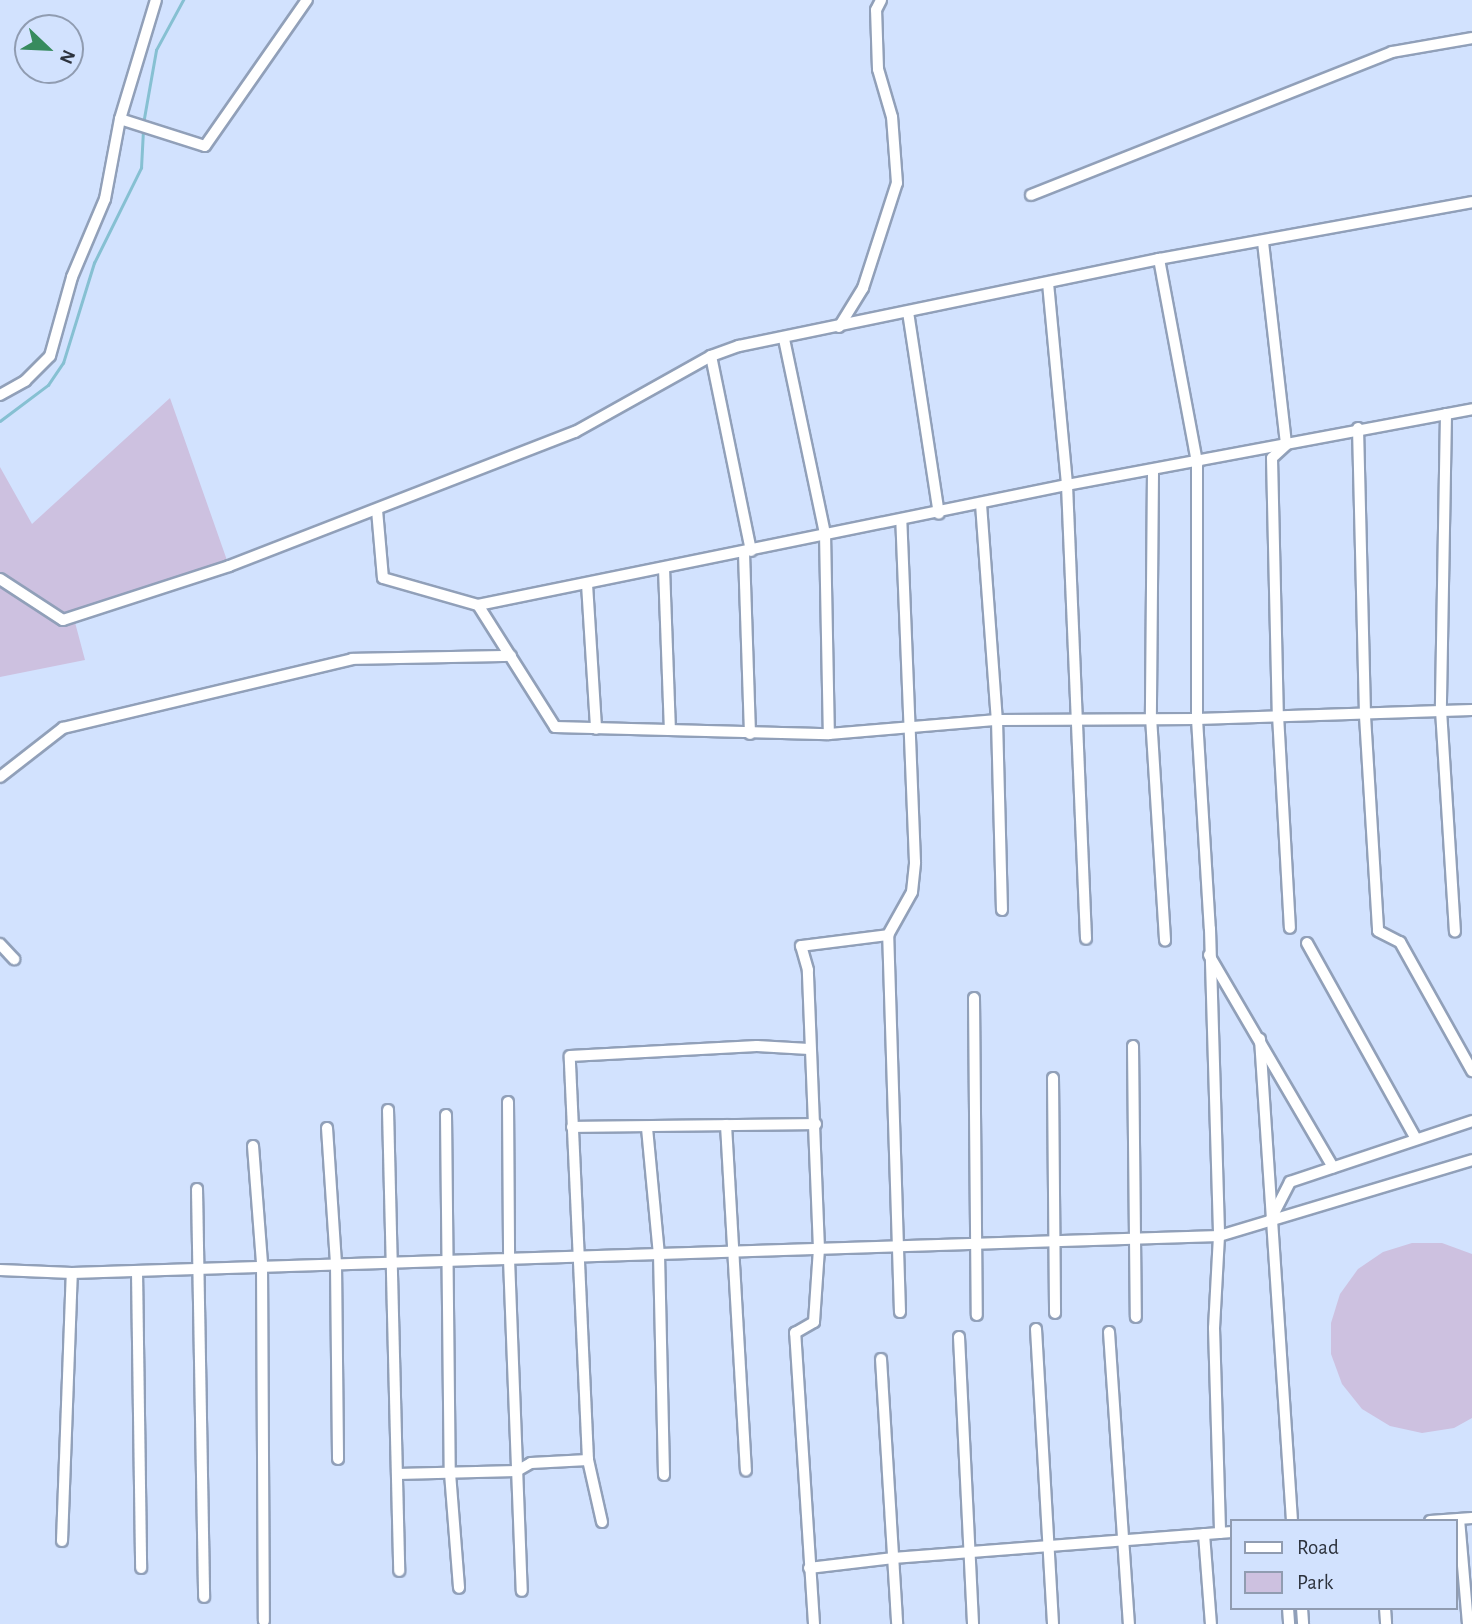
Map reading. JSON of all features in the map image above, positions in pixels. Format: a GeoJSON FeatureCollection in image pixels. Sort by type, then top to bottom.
{"type":"FeatureCollection","features":[{"type":"Feature","properties":{"kind":"street"},"geometry":{"type":"LineString","coordinates":[[0,395],[25,381],[50,356],[72,277],[105,199],[120,119],[156,0]]}},
{"type":"Feature","properties":{"kind":"street"},"geometry":{"type":"LineString","coordinates":[[120,119],[205,146],[307,0]]}},
{"type":"Feature","properties":{"kind":"street"},"geometry":{"type":"LineString","coordinates":[[839,327],[863,288],[897,183],[892,117],[878,69],[876,10],[881,0]]}},
{"type":"Feature","properties":{"kind":"street"},"geometry":{"type":"LineString","coordinates":[[1031,195],[1392,52],[1472,38]]}},
{"type":"Feature","properties":{"kind":"street"},"geometry":{"type":"LineString","coordinates":[[0,579],[63,620],[229,566],[575,432],[711,356],[739,346],[784,339],[1158,259],[1472,202]]}},
{"type":"Feature","properties":{"kind":"street"},"geometry":{"type":"LineString","coordinates":[[1263,242],[1286,445]]}},
{"type":"Feature","properties":{"kind":"street"},"geometry":{"type":"LineString","coordinates":[[1158,259],[1197,463],[1197,719],[1219,1236],[1214,1328],[1220,1533]]}},
{"type":"Feature","properties":{"kind":"street"},"geometry":{"type":"LineString","coordinates":[[1048,283],[1066,485],[1086,939]]}},
{"type":"Feature","properties":{"kind":"street"},"geometry":{"type":"LineString","coordinates":[[908,312],[939,514]]}},
{"type":"Feature","properties":{"kind":"street"},"geometry":{"type":"LineString","coordinates":[[784,339],[825,533],[829,734]]}},
{"type":"Feature","properties":{"kind":"street"},"geometry":{"type":"LineString","coordinates":[[711,356],[748,552],[750,734]]}},
{"type":"Feature","properties":{"kind":"street"},"geometry":{"type":"LineString","coordinates":[[377,510],[383,578],[478,605],[748,552],[825,533],[939,514],[1066,485],[1153,472],[1358,428],[1472,409]]}},
{"type":"Feature","properties":{"kind":"street"},"geometry":{"type":"LineString","coordinates":[[1446,414],[1441,710],[1455,932]]}},
{"type":"Feature","properties":{"kind":"street"},"geometry":{"type":"LineString","coordinates":[[1358,428],[1365,716],[1378,931],[1401,942],[1472,1071]]}},
{"type":"Feature","properties":{"kind":"street"},"geometry":{"type":"LineString","coordinates":[[1286,445],[1272,458],[1279,715],[1290,928]]}},
{"type":"Feature","properties":{"kind":"street"},"geometry":{"type":"LineString","coordinates":[[1153,472],[1151,717],[1165,941]]}},
{"type":"Feature","properties":{"kind":"street"},"geometry":{"type":"LineString","coordinates":[[981,503],[998,720],[1002,910]]}},
{"type":"Feature","properties":{"kind":"street"},"geometry":{"type":"LineString","coordinates":[[900,1312],[887,936],[912,892],[915,862],[901,520]]}},
{"type":"Feature","properties":{"kind":"street"},"geometry":{"type":"LineString","coordinates":[[664,568],[670,730]]}},
{"type":"Feature","properties":{"kind":"street"},"geometry":{"type":"LineString","coordinates":[[587,584],[596,729]]}},
{"type":"Feature","properties":{"kind":"street"},"geometry":{"type":"LineString","coordinates":[[478,605],[555,727],[829,734],[998,720],[1365,716],[1472,710]]}},
{"type":"Feature","properties":{"kind":"street"},"geometry":{"type":"LineString","coordinates":[[0,776],[62,727],[352,659],[511,656]]}},
{"type":"Feature","properties":{"kind":"street"},"geometry":{"type":"LineString","coordinates":[[814,1624],[795,1333],[814,1322],[819,1249],[816,1124],[809,1049],[807,970],[801,946],[887,936]]}},
{"type":"Feature","properties":{"kind":"street"},"geometry":{"type":"LineString","coordinates":[[1307,943],[1416,1139]]}},
{"type":"Feature","properties":{"kind":"street"},"geometry":{"type":"LineString","coordinates":[[0,944],[14,959]]}},
{"type":"Feature","properties":{"kind":"street"},"geometry":{"type":"LineString","coordinates":[[1209,954],[1333,1167]]}},
{"type":"Feature","properties":{"kind":"street"},"geometry":{"type":"LineString","coordinates":[[974,998],[977,1315]]}},
{"type":"Feature","properties":{"kind":"street"},"geometry":{"type":"LineString","coordinates":[[1260,1039],[1292,1519]]}},
{"type":"Feature","properties":{"kind":"street"},"geometry":{"type":"LineString","coordinates":[[602,1522],[589,1460],[582,1256],[572,1127],[570,1056],[757,1046],[809,1049]]}},
{"type":"Feature","properties":{"kind":"street"},"geometry":{"type":"LineString","coordinates":[[1133,1046],[1136,1317]]}},
{"type":"Feature","properties":{"kind":"street"},"geometry":{"type":"LineString","coordinates":[[1053,1078],[1055,1313]]}},
{"type":"Feature","properties":{"kind":"street"},"geometry":{"type":"LineString","coordinates":[[508,1102],[509,1259],[522,1591]]}},
{"type":"Feature","properties":{"kind":"street"},"geometry":{"type":"LineString","coordinates":[[388,1110],[399,1571]]}},
{"type":"Feature","properties":{"kind":"street"},"geometry":{"type":"LineString","coordinates":[[446,1115],[450,1473],[459,1588]]}},
{"type":"Feature","properties":{"kind":"street"},"geometry":{"type":"LineString","coordinates":[[1271,1219],[1290,1182],[1472,1121]]}},
{"type":"Feature","properties":{"kind":"street"},"geometry":{"type":"LineString","coordinates":[[572,1127],[816,1124]]}},
{"type":"Feature","properties":{"kind":"street"},"geometry":{"type":"LineString","coordinates":[[726,1125],[746,1470]]}},
{"type":"Feature","properties":{"kind":"street"},"geometry":{"type":"LineString","coordinates":[[327,1128],[336,1264],[338,1458]]}},
{"type":"Feature","properties":{"kind":"street"},"geometry":{"type":"LineString","coordinates":[[647,1128],[659,1254],[664,1475]]}},
{"type":"Feature","properties":{"kind":"street"},"geometry":{"type":"LineString","coordinates":[[253,1146],[262,1265],[264,1621]]}},
{"type":"Feature","properties":{"kind":"street"},"geometry":{"type":"LineString","coordinates":[[0,1269],[72,1273],[733,1250],[975,1246],[1136,1236],[1219,1236],[1472,1160]]}},
{"type":"Feature","properties":{"kind":"street"},"geometry":{"type":"LineString","coordinates":[[197,1188],[204,1597]]}},
{"type":"Feature","properties":{"kind":"street"},"geometry":{"type":"LineString","coordinates":[[137,1270],[141,1568]]}},
{"type":"Feature","properties":{"kind":"street"},"geometry":{"type":"LineString","coordinates":[[62,1541],[72,1273]]}},
{"type":"Feature","properties":{"kind":"street"},"geometry":{"type":"LineString","coordinates":[[1035,1329],[1053,1624]]}},
{"type":"Feature","properties":{"kind":"street"},"geometry":{"type":"LineString","coordinates":[[1109,1332],[1129,1624]]}},
{"type":"Feature","properties":{"kind":"street"},"geometry":{"type":"LineString","coordinates":[[959,1337],[973,1624]]}},
{"type":"Feature","properties":{"kind":"street"},"geometry":{"type":"LineString","coordinates":[[881,1359],[897,1624]]}},
{"type":"Feature","properties":{"kind":"street"},"geometry":{"type":"LineString","coordinates":[[397,1474],[517,1471],[531,1463],[589,1460]]}},
{"type":"Feature","properties":{"kind":"street"},"geometry":{"type":"LineString","coordinates":[[1468,1624],[1459,1519],[1472,1518]]}},
{"type":"Feature","properties":{"kind":"street"},"geometry":{"type":"LineString","coordinates":[[809,1568],[893,1558],[1230,1532]]}},
{"type":"Feature","properties":{"kind":"street"},"geometry":{"type":"LineString","coordinates":[[1204,1534],[1211,1624]]}},
{"type":"Feature","properties":{"kind":"green space"},"geometry":{"type":"Polygon","coordinates":[[[170,398],[229,566],[72,611],[85,660],[0,677],[0,467],[32,524],[170,398]]]}},
{"type":"Feature","properties":{"kind":"green space"},"geometry":{"type":"Polygon","coordinates":[[[1412,1243],[1442,1243],[1472,1254],[1472,1418],[1454,1428],[1422,1433],[1390,1426],[1362,1409],[1342,1384],[1331,1354],[1331,1323],[1340,1294],[1358,1269],[1383,1252],[1412,1243]]]}},
{"type":"Feature","properties":{"kind":"waterway"},"geometry":{"type":"LineString","coordinates":[[143,124],[156,50],[183,0]]}},
{"type":"Feature","properties":{"kind":"waterway"},"geometry":{"type":"LineString","coordinates":[[0,421],[48,385],[63,363],[94,263],[141,168],[143,130]]}}]}
